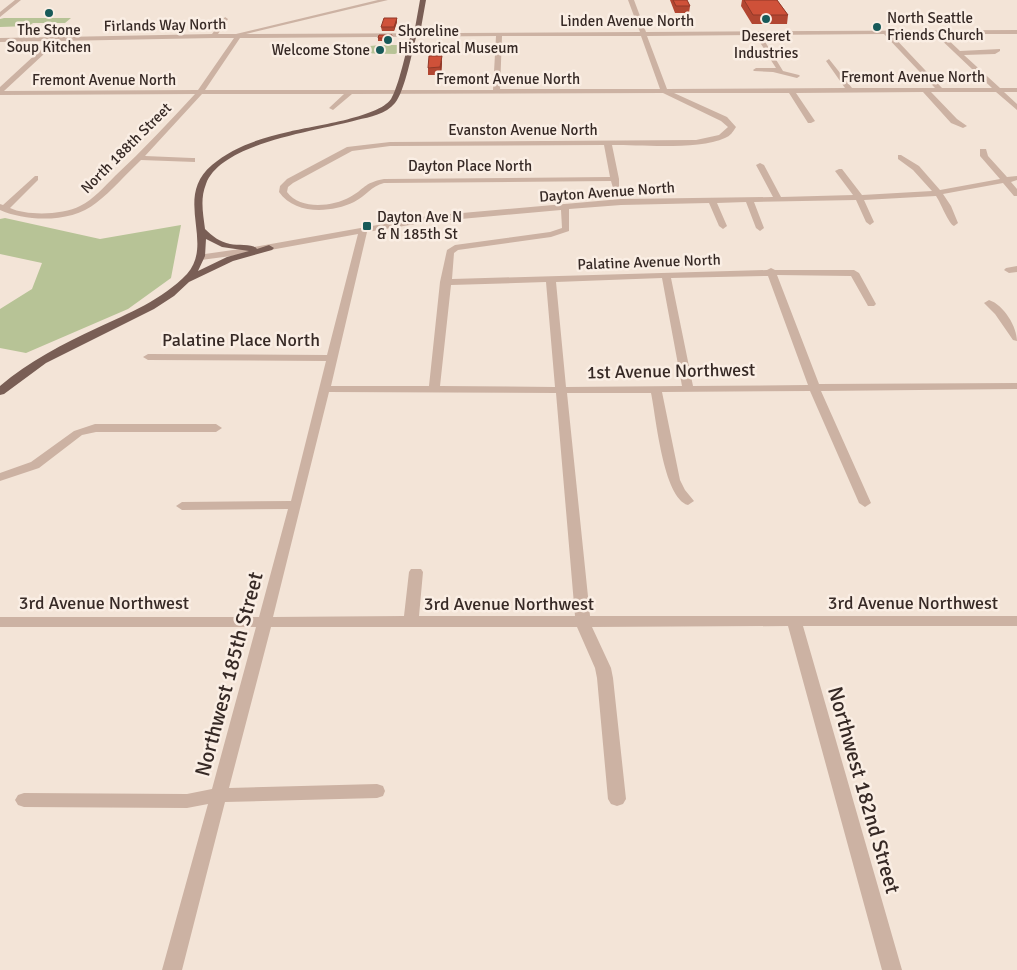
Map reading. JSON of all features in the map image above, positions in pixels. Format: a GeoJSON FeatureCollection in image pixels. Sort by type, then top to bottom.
{"type":"FeatureCollection","features":[{"type":"Feature","properties":{"kind":"main road"},"geometry":{"type":"LineString","coordinates":[[414,34],[410,31],[416,0]]}},
{"type":"Feature","properties":{"kind":"main road"},"geometry":{"type":"LineString","coordinates":[[184,283],[197,266],[201,257],[198,187],[209,172],[223,161],[243,150],[268,141],[376,112],[393,102],[414,34],[418,28],[423,0]]}},
{"type":"Feature","properties":{"kind":"main road"},"geometry":{"type":"LineString","coordinates":[[201,230],[212,241],[226,246],[250,249],[269,248]]}},
{"type":"Feature","properties":{"kind":"main road"},"geometry":{"type":"LineString","coordinates":[[0,392],[5,382],[47,357],[153,306],[184,283],[230,259],[269,248]]}},
{"type":"Feature","properties":{"kind":"street"},"geometry":{"type":"LineString","coordinates":[[0,15],[18,0]]}},
{"type":"Feature","properties":{"kind":"street","name":"Firlands Way North"},"geometry":{"type":"LineString","coordinates":[[0,40],[237,36],[242,32],[266,29],[385,0]]}},
{"type":"Feature","properties":{"kind":"street"},"geometry":{"type":"LineString","coordinates":[[630,0],[664,91]]}},
{"type":"Feature","properties":{"kind":"street"},"geometry":{"type":"LineString","coordinates":[[214,36],[225,19]]}},
{"type":"Feature","properties":{"kind":"street"},"geometry":{"type":"LineString","coordinates":[[0,92],[58,39],[65,30],[58,28]]}},
{"type":"Feature","properties":{"kind":"street"},"geometry":{"type":"LineString","coordinates":[[936,32],[1017,108]]}},
{"type":"Feature","properties":{"kind":"street","name":"Linden Avenue North"},"geometry":{"type":"LineString","coordinates":[[237,36],[1017,32]]}},
{"type":"Feature","properties":{"kind":"street"},"geometry":{"type":"LineString","coordinates":[[757,33],[777,70]]}},
{"type":"Feature","properties":{"kind":"street"},"geometry":{"type":"LineString","coordinates":[[886,33],[940,90]]}},
{"type":"Feature","properties":{"kind":"street"},"geometry":{"type":"LineString","coordinates":[[496,92],[499,34]]}},
{"type":"Feature","properties":{"kind":"street","name":"North 188th Street"},"geometry":{"type":"LineString","coordinates":[[4,207],[28,208],[33,210],[33,216],[52,216],[81,210],[102,195],[199,94],[237,36]]}},
{"type":"Feature","properties":{"kind":"street"},"geometry":{"type":"LineString","coordinates":[[958,52],[995,52],[998,50]]}},
{"type":"Feature","properties":{"kind":"street"},"geometry":{"type":"LineString","coordinates":[[743,52],[768,52]]}},
{"type":"Feature","properties":{"kind":"street"},"geometry":{"type":"LineString","coordinates":[[829,62],[850,91]]}},
{"type":"Feature","properties":{"kind":"street"},"geometry":{"type":"LineString","coordinates":[[756,70],[777,70],[797,76]]}},
{"type":"Feature","properties":{"kind":"street"},"geometry":{"type":"LineString","coordinates":[[925,90],[954,122],[963,126]]}},
{"type":"Feature","properties":{"kind":"street","name":"Fremont Avenue North"},"geometry":{"type":"LineString","coordinates":[[0,92],[199,94],[1017,90]]}},
{"type":"Feature","properties":{"kind":"street","name":"Evanston Avenue North"},"geometry":{"type":"LineString","coordinates":[[350,149],[390,144],[696,142],[724,136],[730,132],[732,127],[724,118],[664,91]]}},
{"type":"Feature","properties":{"kind":"street"},"geometry":{"type":"LineString","coordinates":[[791,91],[811,121]]}},
{"type":"Feature","properties":{"kind":"street"},"geometry":{"type":"LineString","coordinates":[[333,108],[349,93]]}},
{"type":"Feature","properties":{"kind":"street","name":"Dayton Place North"},"geometry":{"type":"LineString","coordinates":[[350,149],[284,186],[283,192],[286,198],[293,203],[314,206],[333,205],[354,199],[369,184],[384,181],[615,183],[608,144]]}},
{"type":"Feature","properties":{"kind":"street"},"geometry":{"type":"LineString","coordinates":[[983,151],[984,156],[1017,194]]}},
{"type":"Feature","properties":{"kind":"street"},"geometry":{"type":"LineString","coordinates":[[901,157],[910,161],[937,193],[953,215],[954,223]]}},
{"type":"Feature","properties":{"kind":"street"},"geometry":{"type":"LineString","coordinates":[[139,158],[192,160]]}},
{"type":"Feature","properties":{"kind":"street"},"geometry":{"type":"LineString","coordinates":[[760,165],[778,199]]}},
{"type":"Feature","properties":{"kind":"street"},"geometry":{"type":"LineString","coordinates":[[839,171],[859,198],[870,222]]}},
{"type":"Feature","properties":{"kind":"street"},"geometry":{"type":"LineString","coordinates":[[4,207],[35,178]]}},
{"type":"Feature","properties":{"kind":"street","name":"Dayton Avenue North"},"geometry":{"type":"LineString","coordinates":[[201,257],[269,248],[428,219],[621,202],[859,198],[937,193],[1017,178]]}},
{"type":"Feature","properties":{"kind":"street"},"geometry":{"type":"LineString","coordinates":[[712,200],[723,226]]}},
{"type":"Feature","properties":{"kind":"street"},"geometry":{"type":"LineString","coordinates":[[749,200],[760,228]]}},
{"type":"Feature","properties":{"kind":"street"},"geometry":{"type":"LineString","coordinates":[[434,389],[450,252],[455,248],[464,246],[551,234],[566,229],[565,208]]}},
{"type":"Feature","properties":{"kind":"street","name":"Northwest 185th Street"},"geometry":{"type":"LineString","coordinates":[[172,970],[220,795],[263,622],[326,389],[363,231]]}},
{"type":"Feature","properties":{"kind":"street"},"geometry":{"type":"LineString","coordinates":[[771,271],[814,387],[866,504]]}},
{"type":"Feature","properties":{"kind":"street","name":"Palatine Avenue North"},"geometry":{"type":"LineString","coordinates":[[445,282],[551,281],[771,271],[854,273],[871,304]]}},
{"type":"Feature","properties":{"kind":"street"},"geometry":{"type":"LineString","coordinates":[[666,276],[688,389]]}},
{"type":"Feature","properties":{"kind":"street"},"geometry":{"type":"LineString","coordinates":[[551,281],[583,623],[604,673],[616,799]]}},
{"type":"Feature","properties":{"kind":"street"},"geometry":{"type":"LineString","coordinates":[[989,303],[999,312],[1017,338]]}},
{"type":"Feature","properties":{"kind":"street","name":"Palatine Place North"},"geometry":{"type":"LineString","coordinates":[[148,357],[333,358]]}},
{"type":"Feature","properties":{"kind":"street","name":"1st Avenue Northwest"},"geometry":{"type":"LineString","coordinates":[[326,389],[560,390],[1017,386]]}},
{"type":"Feature","properties":{"kind":"street"},"geometry":{"type":"LineString","coordinates":[[656,389],[674,480],[679,491],[688,501]]}},
{"type":"Feature","properties":{"kind":"street"},"geometry":{"type":"LineString","coordinates":[[0,477],[35,465],[78,433],[95,428],[216,428]]}},
{"type":"Feature","properties":{"kind":"street"},"geometry":{"type":"LineString","coordinates":[[182,506],[296,505]]}},
{"type":"Feature","properties":{"kind":"street"},"geometry":{"type":"LineString","coordinates":[[411,622],[416,572]]}},
{"type":"Feature","properties":{"kind":"street","name":"3rd Avenue Northwest"},"geometry":{"type":"LineString","coordinates":[[0,622],[583,623],[1017,621]]}},
{"type":"Feature","properties":{"kind":"street","name":"Northwest 182nd Street"},"geometry":{"type":"LineString","coordinates":[[794,622],[892,970]]}},
{"type":"Feature","properties":{"kind":"street"},"geometry":{"type":"LineString","coordinates":[[24,800],[187,801],[220,795],[377,791]]}},
{"type":"Feature","properties":{"kind":"green space"},"geometry":{"type":"Polygon","coordinates":[[[71,18],[65,23],[33,23],[29,26],[0,27],[0,19],[71,18]]]}},
{"type":"Feature","properties":{"kind":"green space"},"geometry":{"type":"Polygon","coordinates":[[[399,45],[395,54],[356,53],[359,47],[399,45]]]}},
{"type":"Feature","properties":{"kind":"green space"},"geometry":{"type":"Polygon","coordinates":[[[5,218],[100,239],[181,225],[171,278],[128,309],[26,353],[0,348],[0,309],[32,289],[42,263],[0,254],[0,219],[5,218]]]}},
{"type":"Feature","properties":{"kind":"building"},"geometry":{"type":"Polygon","coordinates":[[[673,0],[687,0],[690,6],[676,6],[673,0]]]}},
{"type":"Feature","properties":{"kind":"building"},"geometry":{"type":"Polygon","coordinates":[[[744,0],[777,0],[788,15],[753,15],[744,0]]]}},
{"type":"Feature","properties":{"kind":"building"},"geometry":{"type":"Polygon","coordinates":[[[384,18],[397,18],[394,27],[381,27],[384,18]]]}},
{"type":"Feature","properties":{"kind":"building"},"geometry":{"type":"Polygon","coordinates":[[[379,35],[392,35],[391,38],[378,38],[379,35]]]}},
{"type":"Feature","properties":{"kind":"building"},"geometry":{"type":"Polygon","coordinates":[[[429,56],[442,56],[440,67],[428,68],[429,56]]]}},
{"type":"Feature","properties":{"kind":"place","name":"The Stone Soup Kitchen"},"geometry":{"type":"Point","coordinates":[49,13]}},
{"type":"Feature","properties":{"kind":"place","name":"Deseret Industries"},"geometry":{"type":"Point","coordinates":[766,19]}},
{"type":"Feature","properties":{"kind":"place","name":"North Seattle Friends Church"},"geometry":{"type":"Point","coordinates":[877,27]}},
{"type":"Feature","properties":{"kind":"place","name":"Shoreline Historical Museum"},"geometry":{"type":"Point","coordinates":[388,40]}},
{"type":"Feature","properties":{"kind":"place","name":"Welcome Stone"},"geometry":{"type":"Point","coordinates":[380,50]}},
{"type":"Feature","properties":{"kind":"place","name":"Dayton Ave N & N 185th St"},"geometry":{"type":"Point","coordinates":[367,226]}}]}
